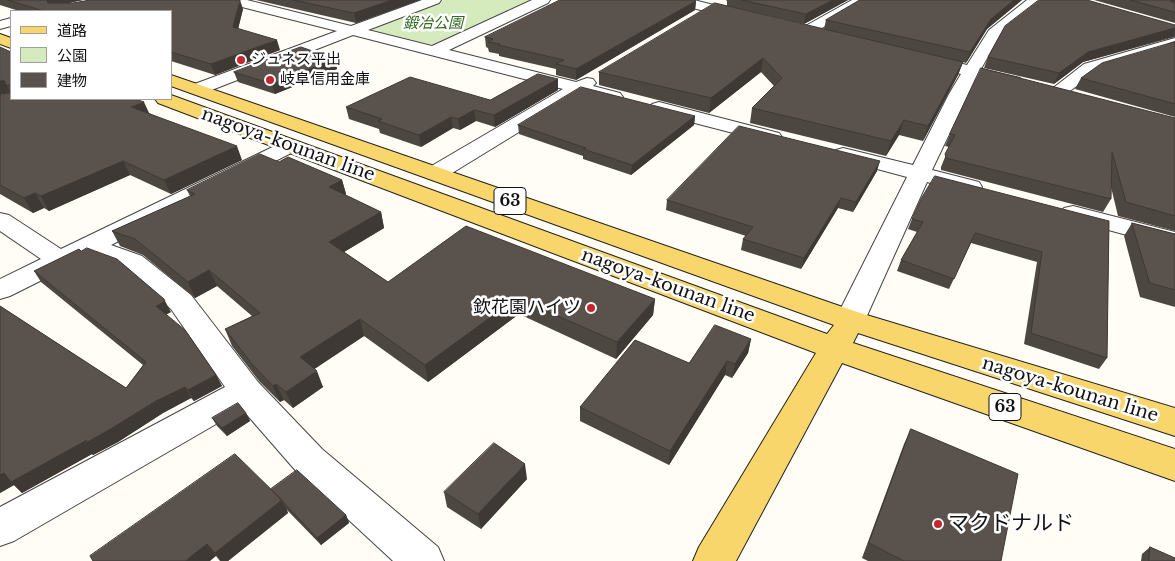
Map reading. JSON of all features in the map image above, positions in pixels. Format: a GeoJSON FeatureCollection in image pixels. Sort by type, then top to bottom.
{"type":"FeatureCollection","features":[{"type":"Feature","properties":{"kind":"main road","name":"nagoya-kounan line"},"geometry":{"type":"LineString","coordinates":[[172,80],[436,174],[1175,465]]}},
{"type":"Feature","properties":{"kind":"main road","name":"nagoya-kounan line"},"geometry":{"type":"LineString","coordinates":[[167,100],[290,146],[843,334],[1175,422]]}},
{"type":"Feature","properties":{"kind":"main road"},"geometry":{"type":"LineString","coordinates":[[714,561],[843,334]]}},
{"type":"Feature","properties":{"kind":"street"},"geometry":{"type":"LineString","coordinates":[[231,0],[788,141]]}},
{"type":"Feature","properties":{"kind":"street"},"geometry":{"type":"LineString","coordinates":[[262,8],[288,0]]}},
{"type":"Feature","properties":{"kind":"street"},"geometry":{"type":"LineString","coordinates":[[198,89],[434,0]]}},
{"type":"Feature","properties":{"kind":"street"},"geometry":{"type":"LineString","coordinates":[[433,52],[543,0]]}},
{"type":"Feature","properties":{"kind":"street"},"geometry":{"type":"LineString","coordinates":[[678,0],[718,4],[758,20]]}},
{"type":"Feature","properties":{"kind":"street"},"geometry":{"type":"LineString","coordinates":[[805,32],[862,0]]}},
{"type":"Feature","properties":{"kind":"street"},"geometry":{"type":"LineString","coordinates":[[843,334],[958,94],[973,72],[994,33],[1027,5],[1037,0]]}},
{"type":"Feature","properties":{"kind":"street"},"geometry":{"type":"LineString","coordinates":[[694,19],[718,4]]}},
{"type":"Feature","properties":{"kind":"street"},"geometry":{"type":"LineString","coordinates":[[786,27],[824,36]]}},
{"type":"Feature","properties":{"kind":"street"},"geometry":{"type":"LineString","coordinates":[[1057,92],[1090,68],[1175,43]]}},
{"type":"Feature","properties":{"kind":"street"},"geometry":{"type":"LineString","coordinates":[[908,56],[1075,97]]}},
{"type":"Feature","properties":{"kind":"street"},"geometry":{"type":"LineString","coordinates":[[436,174],[603,73]]}},
{"type":"Feature","properties":{"kind":"street"},"geometry":{"type":"LineString","coordinates":[[0,290],[290,146]]}},
{"type":"Feature","properties":{"kind":"street"},"geometry":{"type":"LineString","coordinates":[[826,150],[987,191]]}},
{"type":"Feature","properties":{"kind":"street"},"geometry":{"type":"LineString","coordinates":[[1053,208],[1175,240]]}},
{"type":"Feature","properties":{"kind":"street"},"geometry":{"type":"LineString","coordinates":[[0,220],[60,260]]}},
{"type":"Feature","properties":{"kind":"street"},"geometry":{"type":"LineString","coordinates":[[88,246],[133,262],[181,302],[246,391],[309,460],[423,561]]}},
{"type":"Feature","properties":{"kind":"street"},"geometry":{"type":"LineString","coordinates":[[0,528],[246,391]]}},
{"type":"Feature","properties":{"kind":"green space","name":"鍛冶公園"},"geometry":{"type":"Polygon","coordinates":[[[444,0],[533,0],[436,44],[429,44],[373,30],[372,27],[444,0]]]}},
{"type":"Feature","properties":{"kind":"building"},"geometry":{"type":"Polygon","coordinates":[[[8,0],[48,0],[48,3],[73,3],[90,0],[240,0],[233,27],[277,40],[211,64],[172,52],[172,10],[41,10],[8,0]]]}},
{"type":"Feature","properties":{"kind":"building"},"geometry":{"type":"Polygon","coordinates":[[[294,0],[392,0],[354,13],[294,0]]]}},
{"type":"Feature","properties":{"kind":"building"},"geometry":{"type":"Polygon","coordinates":[[[560,0],[696,1],[576,69],[556,64],[564,60],[498,45],[500,44],[488,42],[493,39],[485,37],[560,0]]]}},
{"type":"Feature","properties":{"kind":"building"},"geometry":{"type":"Polygon","coordinates":[[[742,0],[833,0],[806,14],[742,0]]]}},
{"type":"Feature","properties":{"kind":"building"},"geometry":{"type":"Polygon","coordinates":[[[860,0],[1014,0],[991,19],[970,52],[826,20],[860,0]]]}},
{"type":"Feature","properties":{"kind":"building"},"geometry":{"type":"Polygon","coordinates":[[[1039,0],[1087,0],[1175,25],[1175,28],[1088,52],[1059,73],[988,57],[1005,26],[1039,0]]]}},
{"type":"Feature","properties":{"kind":"building"},"geometry":{"type":"Polygon","coordinates":[[[1131,0],[1175,0],[1170,1],[1175,3],[1175,12],[1131,0]]]}},
{"type":"Feature","properties":{"kind":"building"},"geometry":{"type":"Polygon","coordinates":[[[715,3],[963,62],[928,126],[904,120],[891,141],[752,108],[782,78],[763,58],[711,98],[599,72],[715,3]]]}},
{"type":"Feature","properties":{"kind":"building"},"geometry":{"type":"Polygon","coordinates":[[[1175,42],[1175,104],[1081,78],[1102,63],[1175,42]]]}},
{"type":"Feature","properties":{"kind":"building"},"geometry":{"type":"Polygon","coordinates":[[[0,47],[10,52],[10,85],[6,85],[4,80],[0,81],[0,47]]]}},
{"type":"Feature","properties":{"kind":"building"},"geometry":{"type":"Polygon","coordinates":[[[301,47],[335,59],[272,84],[234,72],[301,47]]]}},
{"type":"Feature","properties":{"kind":"building"},"geometry":{"type":"Polygon","coordinates":[[[981,68],[1175,118],[1175,216],[1126,202],[1112,152],[1111,199],[946,158],[945,154],[955,135],[950,134],[981,68]]]}},
{"type":"Feature","properties":{"kind":"building"},"geometry":{"type":"Polygon","coordinates":[[[538,74],[558,79],[494,115],[474,110],[458,119],[451,117],[419,135],[378,121],[382,119],[346,107],[410,77],[490,100],[538,74]]]}},
{"type":"Feature","properties":{"kind":"building"},"geometry":{"type":"Polygon","coordinates":[[[581,87],[695,116],[632,165],[518,125],[581,87]]]}},
{"type":"Feature","properties":{"kind":"building"},"geometry":{"type":"Polygon","coordinates":[[[10,93],[10,100],[138,100],[144,102],[131,107],[237,146],[164,180],[123,161],[41,196],[35,193],[24,198],[0,185],[0,96],[10,93]]]}},
{"type":"Feature","properties":{"kind":"building"},"geometry":{"type":"Polygon","coordinates":[[[739,126],[880,161],[856,202],[841,198],[804,258],[743,239],[753,227],[667,200],[739,126]]]}},
{"type":"Feature","properties":{"kind":"building"},"geometry":{"type":"Polygon","coordinates":[[[260,154],[279,162],[288,157],[342,180],[329,187],[381,212],[329,242],[388,282],[466,226],[655,299],[617,342],[517,298],[425,365],[360,319],[300,357],[317,371],[286,392],[276,384],[273,386],[252,364],[225,329],[260,313],[209,270],[188,282],[135,239],[112,231],[195,194],[187,190],[260,154]]]}},
{"type":"Feature","properties":{"kind":"building"},"geometry":{"type":"Polygon","coordinates":[[[935,176],[1109,221],[1107,358],[1031,333],[1042,252],[975,233],[954,279],[901,260],[923,222],[912,219],[935,176]]]}},
{"type":"Feature","properties":{"kind":"building"},"geometry":{"type":"Polygon","coordinates":[[[1132,223],[1175,234],[1175,290],[1150,283],[1132,223]]]}},
{"type":"Feature","properties":{"kind":"building"},"geometry":{"type":"Polygon","coordinates":[[[87,248],[117,259],[164,299],[165,301],[156,306],[185,330],[216,375],[188,390],[185,387],[156,401],[84,444],[87,440],[11,482],[4,473],[0,475],[0,306],[126,388],[146,362],[34,271],[79,249],[81,251],[87,248]]]}},
{"type":"Feature","properties":{"kind":"building"},"geometry":{"type":"Polygon","coordinates":[[[715,325],[751,339],[735,364],[727,361],[670,451],[580,407],[635,340],[689,363],[715,325]]]}},
{"type":"Feature","properties":{"kind":"building"},"geometry":{"type":"Polygon","coordinates":[[[238,403],[246,413],[222,428],[212,418],[238,403]]]}},
{"type":"Feature","properties":{"kind":"building","name":"マクドナルド"},"geometry":{"type":"Polygon","coordinates":[[[911,429],[1018,474],[1001,561],[904,561],[869,543],[911,429]]]}},
{"type":"Feature","properties":{"kind":"building"},"geometry":{"type":"Polygon","coordinates":[[[494,443],[525,464],[478,514],[444,492],[494,443]]]}},
{"type":"Feature","properties":{"kind":"building"},"geometry":{"type":"Polygon","coordinates":[[[235,454],[282,500],[215,553],[207,544],[185,561],[93,561],[90,556],[235,454]]]}},
{"type":"Feature","properties":{"kind":"building"},"geometry":{"type":"Polygon","coordinates":[[[297,470],[346,515],[317,538],[271,489],[297,470]]]}},
{"type":"Feature","properties":{"kind":"building"},"geometry":{"type":"Polygon","coordinates":[[[1150,547],[1175,558],[1175,561],[1149,561],[1150,547]]]}},
{"type":"Feature","properties":{"kind":"place","name":"ジュネス平出"},"geometry":{"type":"Point","coordinates":[241,60]}},
{"type":"Feature","properties":{"kind":"place","name":"岐阜信用金庫"},"geometry":{"type":"Point","coordinates":[270,80]}},
{"type":"Feature","properties":{"kind":"place","name":"欽花園ハイツ"},"geometry":{"type":"Point","coordinates":[591,308]}},
{"type":"Feature","properties":{"kind":"place","name":"マクドナルド"},"geometry":{"type":"Point","coordinates":[938,524]}}]}
